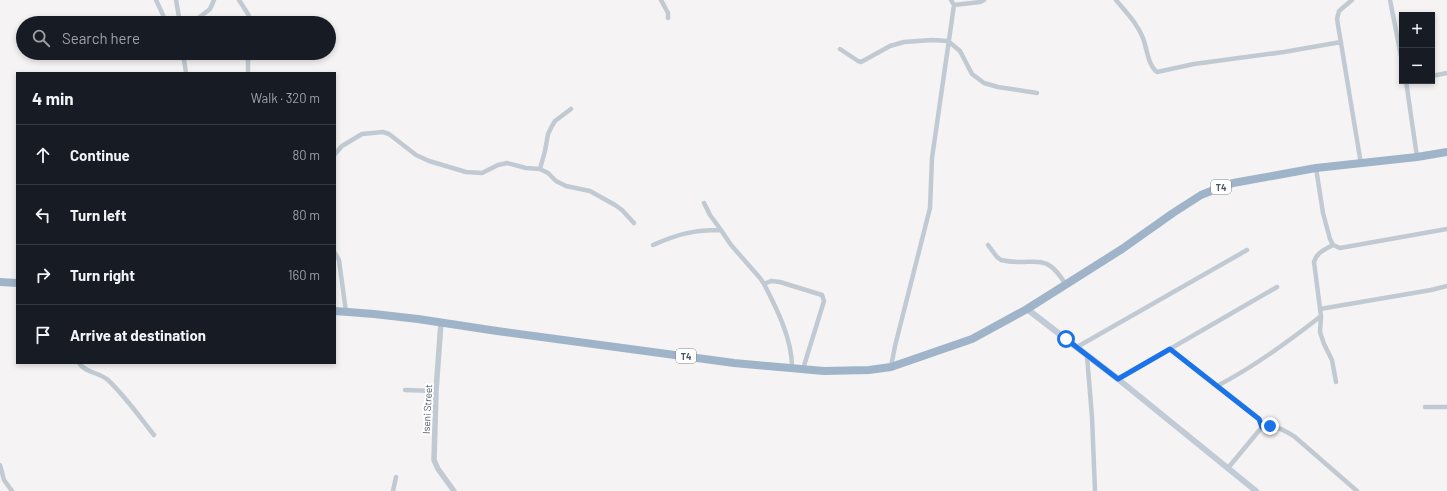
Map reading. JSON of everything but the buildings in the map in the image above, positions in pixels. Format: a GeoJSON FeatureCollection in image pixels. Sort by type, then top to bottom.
{"type":"FeatureCollection","features":[{"type":"Feature","properties":{"kind":"highway","name":"T4"},"geometry":{"type":"LineString","coordinates":[[336,311],[441,322],[496,331],[734,363],[824,371],[891,368],[972,339],[1027,309],[1122,249],[1201,195],[1233,183],[1316,168],[1361,164],[1447,152]]}},
{"type":"Feature","properties":{"kind":"highway"},"geometry":{"type":"LineString","coordinates":[[0,282],[16,283]]}},
{"type":"Feature","properties":{"kind":"main road"},"geometry":{"type":"LineString","coordinates":[[1027,309],[1118,379],[1256,491]]}},
{"type":"Feature","properties":{"kind":"street"},"geometry":{"type":"LineString","coordinates":[[156,0],[163,16]]}},
{"type":"Feature","properties":{"kind":"street"},"geometry":{"type":"LineString","coordinates":[[176,0],[179,16]]}},
{"type":"Feature","properties":{"kind":"street"},"geometry":{"type":"LineString","coordinates":[[201,16],[210,9],[214,0]]}},
{"type":"Feature","properties":{"kind":"street"},"geometry":{"type":"LineString","coordinates":[[239,0],[249,16]]}},
{"type":"Feature","properties":{"kind":"street"},"geometry":{"type":"LineString","coordinates":[[661,0],[668,13],[668,18]]}},
{"type":"Feature","properties":{"kind":"street"},"geometry":{"type":"LineString","coordinates":[[891,368],[895,346],[930,208],[932,158],[952,2],[980,2],[984,0]]}},
{"type":"Feature","properties":{"kind":"street"},"geometry":{"type":"LineString","coordinates":[[1116,0],[1132,17],[1143,38],[1153,68],[1157,72],[1194,64],[1284,52],[1341,42]]}},
{"type":"Feature","properties":{"kind":"street"},"geometry":{"type":"LineString","coordinates":[[1352,0],[1339,11],[1337,15],[1361,164]]}},
{"type":"Feature","properties":{"kind":"street"},"geometry":{"type":"LineString","coordinates":[[1390,0],[1399,48]]}},
{"type":"Feature","properties":{"kind":"street"},"geometry":{"type":"LineString","coordinates":[[840,49],[861,62],[890,46],[904,42],[932,40],[948,41],[960,51],[972,74],[984,83],[998,87],[1037,93]]}},
{"type":"Feature","properties":{"kind":"street"},"geometry":{"type":"LineString","coordinates":[[183,60],[186,72]]}},
{"type":"Feature","properties":{"kind":"street"},"geometry":{"type":"LineString","coordinates":[[248,60],[248,72]]}},
{"type":"Feature","properties":{"kind":"street"},"geometry":{"type":"LineString","coordinates":[[1435,75],[1447,73]]}},
{"type":"Feature","properties":{"kind":"street"},"geometry":{"type":"LineString","coordinates":[[1406,84],[1417,157]]}},
{"type":"Feature","properties":{"kind":"street"},"geometry":{"type":"LineString","coordinates":[[540,169],[548,134],[552,126],[555,121],[571,109]]}},
{"type":"Feature","properties":{"kind":"street"},"geometry":{"type":"LineString","coordinates":[[336,153],[349,141],[362,134],[383,132],[390,134],[416,155],[466,172],[482,172],[498,164],[507,163],[540,169],[556,181],[566,186],[590,191],[615,205],[634,223]]}},
{"type":"Feature","properties":{"kind":"street"},"geometry":{"type":"LineString","coordinates":[[1316,168],[1323,214],[1333,245],[1340,248],[1447,229]]}},
{"type":"Feature","properties":{"kind":"street"},"geometry":{"type":"LineString","coordinates":[[704,203],[731,245],[764,284],[784,328],[792,358],[792,368]]}},
{"type":"Feature","properties":{"kind":"street"},"geometry":{"type":"LineString","coordinates":[[653,245],[683,233],[721,230]]}},
{"type":"Feature","properties":{"kind":"street"},"geometry":{"type":"LineString","coordinates":[[988,245],[1001,260],[1046,263],[1059,274],[1066,285]]}},
{"type":"Feature","properties":{"kind":"street"},"geometry":{"type":"LineString","coordinates":[[1333,245],[1320,252],[1315,257],[1314,262],[1321,316],[1320,332],[1332,360],[1336,382]]}},
{"type":"Feature","properties":{"kind":"street"},"geometry":{"type":"LineString","coordinates":[[1077,347],[1247,250]]}},
{"type":"Feature","properties":{"kind":"street"},"geometry":{"type":"LineString","coordinates":[[336,255],[339,260],[346,312]]}},
{"type":"Feature","properties":{"kind":"street"},"geometry":{"type":"LineString","coordinates":[[764,284],[771,281],[780,282],[822,295],[824,298],[803,369]]}},
{"type":"Feature","properties":{"kind":"street"},"geometry":{"type":"LineString","coordinates":[[1320,309],[1447,286]]}},
{"type":"Feature","properties":{"kind":"street"},"geometry":{"type":"LineString","coordinates":[[1118,379],[1277,288]]}},
{"type":"Feature","properties":{"kind":"street"},"geometry":{"type":"LineString","coordinates":[[1217,386],[1258,363],[1321,316]]}},
{"type":"Feature","properties":{"kind":"street","name":"Iseni Street"},"geometry":{"type":"LineString","coordinates":[[441,322],[436,392],[434,460],[438,469],[454,491]]}},
{"type":"Feature","properties":{"kind":"street"},"geometry":{"type":"LineString","coordinates":[[1170,349],[1259,419],[1262,427]]}},
{"type":"Feature","properties":{"kind":"street"},"geometry":{"type":"LineString","coordinates":[[1087,356],[1096,491]]}},
{"type":"Feature","properties":{"kind":"street"},"geometry":{"type":"LineString","coordinates":[[79,364],[85,370],[102,376],[108,380],[124,396],[154,435]]}},
{"type":"Feature","properties":{"kind":"street"},"geometry":{"type":"LineString","coordinates":[[405,390],[436,392]]}},
{"type":"Feature","properties":{"kind":"street"},"geometry":{"type":"LineString","coordinates":[[1425,407],[1447,406]]}},
{"type":"Feature","properties":{"kind":"street"},"geometry":{"type":"LineString","coordinates":[[1228,468],[1262,427]]}},
{"type":"Feature","properties":{"kind":"street"},"geometry":{"type":"LineString","coordinates":[[1262,427],[1277,427],[1290,434],[1358,491]]}},
{"type":"Feature","properties":{"kind":"street"},"geometry":{"type":"LineString","coordinates":[[0,465],[4,480],[12,491]]}},
{"type":"Feature","properties":{"kind":"street"},"geometry":{"type":"LineString","coordinates":[[393,491],[396,477]]}},
{"type":"Feature","properties":{"kind":"route"},"geometry":{"type":"LineString","coordinates":[[1066,339],[1118,379],[1170,349],[1259,419],[1262,427],[1270,426]]}}]}
